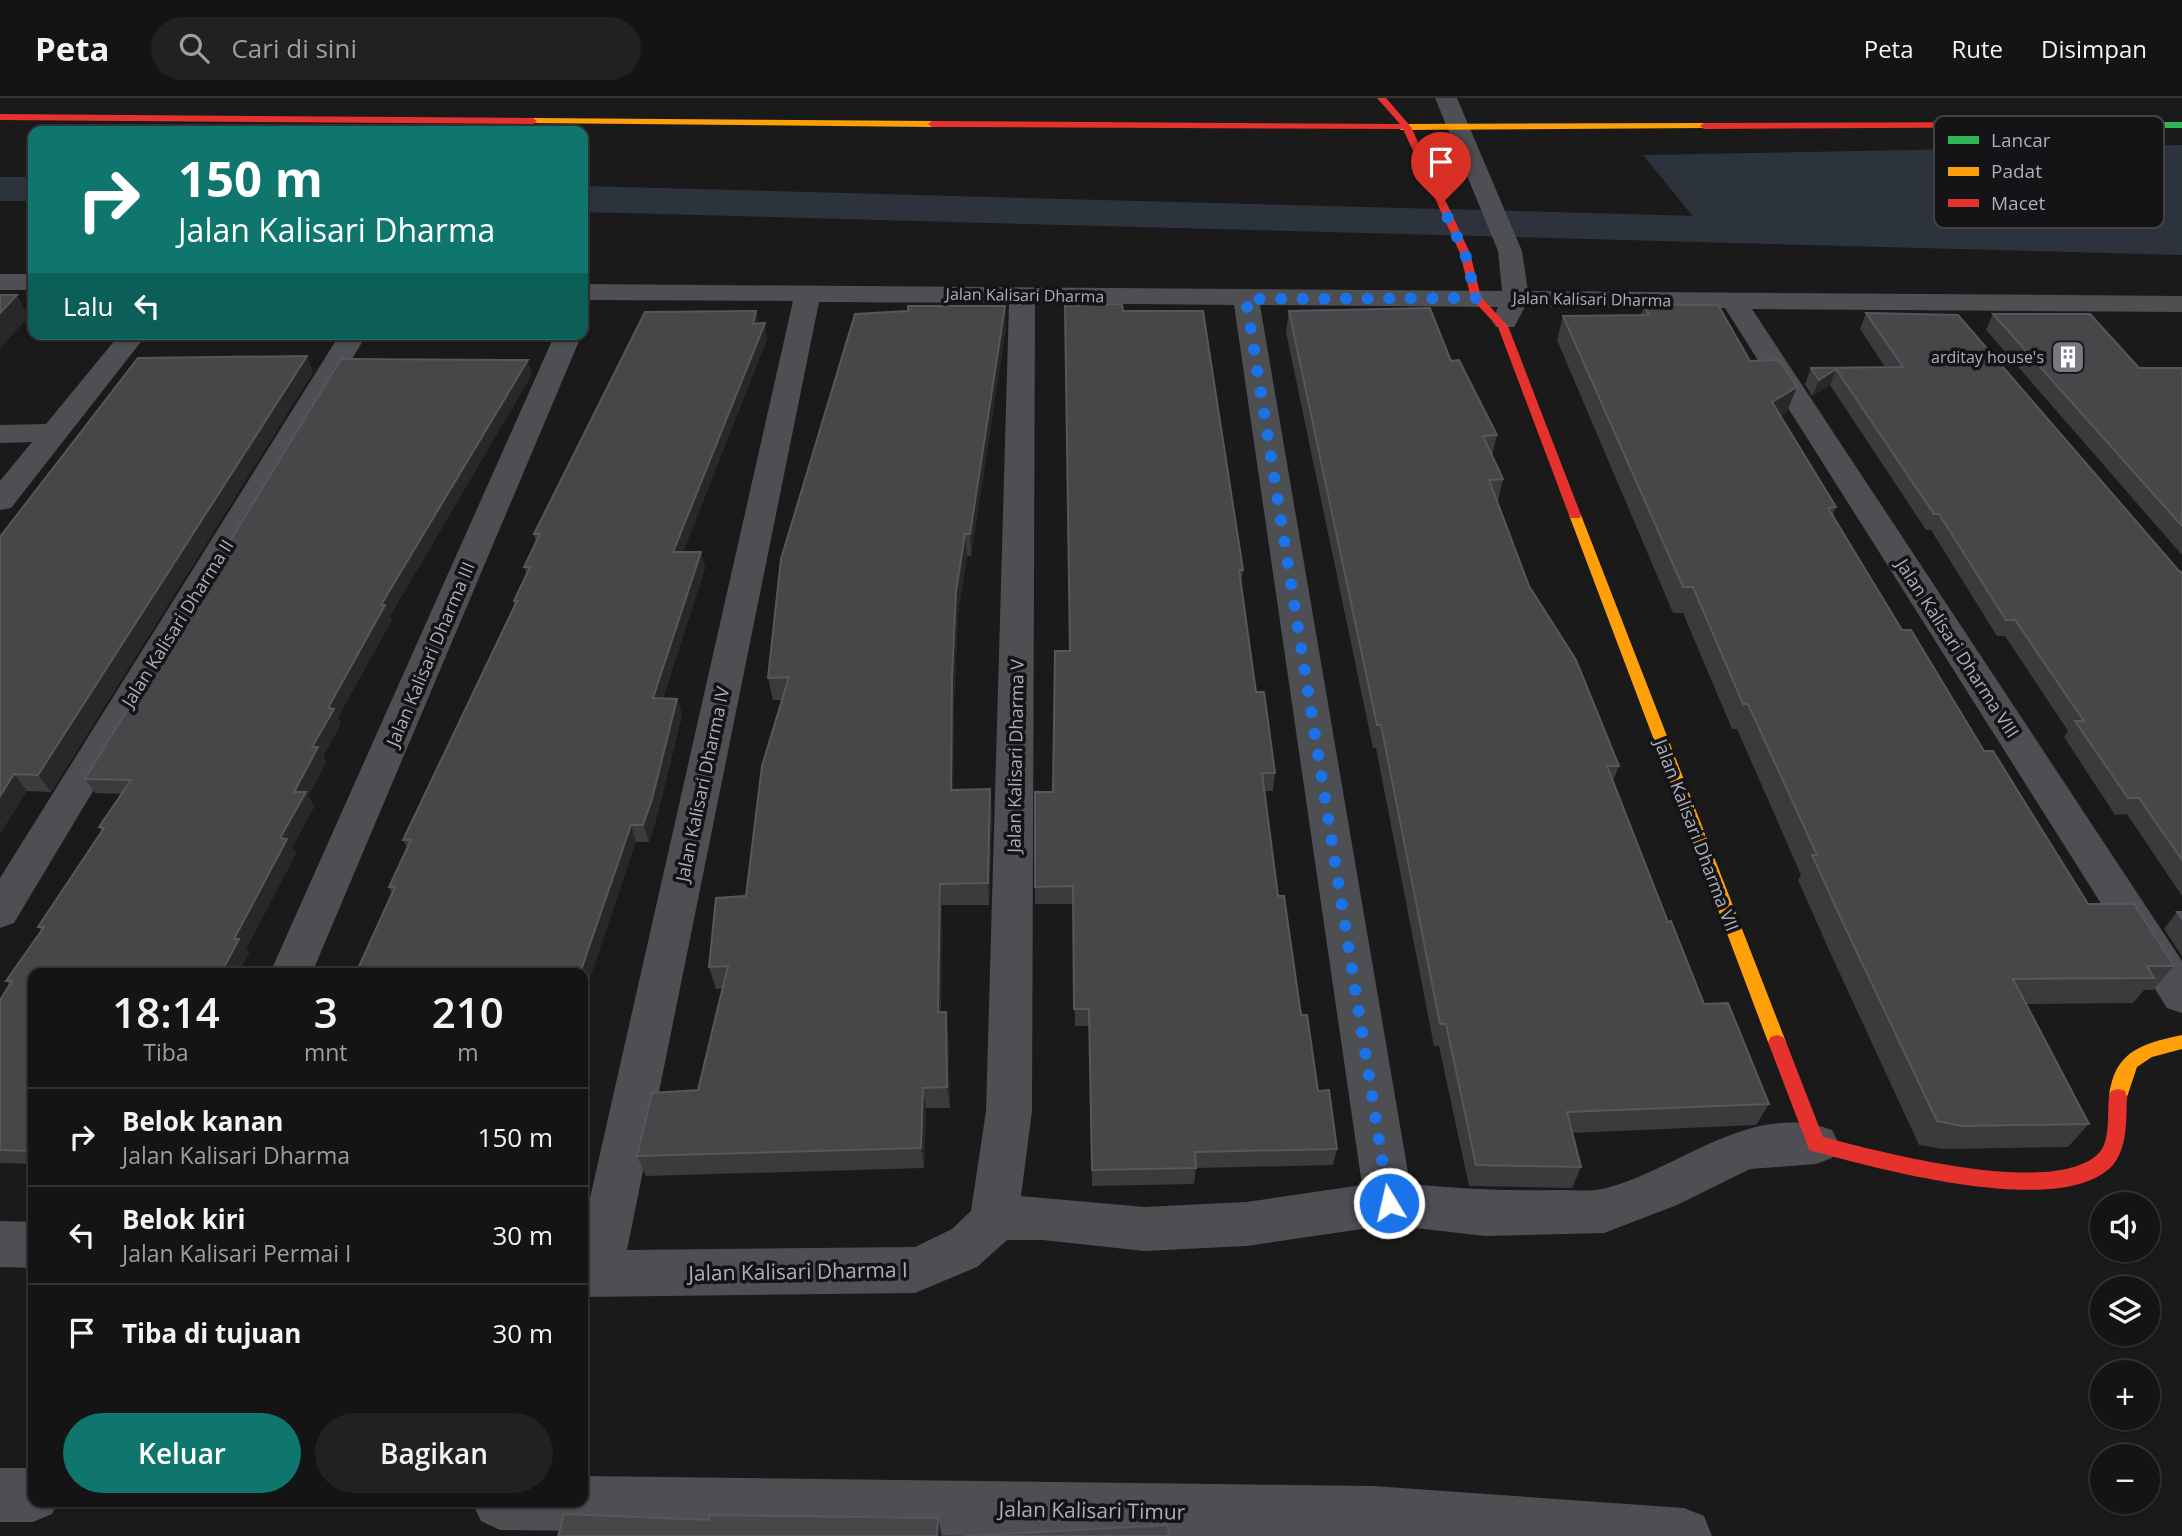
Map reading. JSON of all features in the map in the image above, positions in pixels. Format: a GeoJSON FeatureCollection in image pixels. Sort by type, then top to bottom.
{"type":"FeatureCollection","features":[{"type":"Feature","properties":{"kind":"street"},"geometry":{"type":"LineString","coordinates":[[1381,98],[1406,127],[1465,253],[1476,298]]}},
{"type":"Feature","properties":{"kind":"street"},"geometry":{"type":"LineString","coordinates":[[1446,98],[1510,251],[1516,297],[1503,326]]}},
{"type":"Feature","properties":{"kind":"street"},"geometry":{"type":"LineString","coordinates":[[0,117],[1406,127],[1934,125]]}},
{"type":"Feature","properties":{"kind":"street"},"geometry":{"type":"LineString","coordinates":[[2164,125],[2182,125]]}},
{"type":"Feature","properties":{"kind":"street"},"geometry":{"type":"LineString","coordinates":[[0,282],[28,282]]}},
{"type":"Feature","properties":{"kind":"street","name":"Jalan Kalisari Dharma IV"},"geometry":{"type":"LineString","coordinates":[[590,1274],[808,293]]}},
{"type":"Feature","properties":{"kind":"street","name":"Jalan Kalisari Dharma"},"geometry":{"type":"LineString","coordinates":[[588,295],[1022,294],[1246,299],[1516,297],[2179,307]]}},
{"type":"Feature","properties":{"kind":"street","name":"Jalan Kalisari Dharma V"},"geometry":{"type":"LineString","coordinates":[[994,1218],[1009,1111],[1022,294]]}},
{"type":"Feature","properties":{"kind":"street","name":"Jalan Kalisari Dharma VII"},"geometry":{"type":"LineString","coordinates":[[1476,298],[1503,326],[1816,1144]]}},
{"type":"Feature","properties":{"kind":"street"},"geometry":{"type":"LineString","coordinates":[[1246,299],[1389,1203]]}},
{"type":"Feature","properties":{"kind":"street","name":"Jalan Kalisari Dharma VIII"},"geometry":{"type":"LineString","coordinates":[[1733,300],[2182,996]]}},
{"type":"Feature","properties":{"kind":"street"},"geometry":{"type":"LineString","coordinates":[[1945,303],[1971,333]]}},
{"type":"Feature","properties":{"kind":"street"},"geometry":{"type":"LineString","coordinates":[[0,501],[129,340]]}},
{"type":"Feature","properties":{"kind":"street","name":"Jalan Kalisari Dharma II"},"geometry":{"type":"LineString","coordinates":[[0,912],[350,340]]}},
{"type":"Feature","properties":{"kind":"street","name":"Jalan Kalisari Dharma III"},"geometry":{"type":"LineString","coordinates":[[293,968],[566,340]]}},
{"type":"Feature","properties":{"kind":"street"},"geometry":{"type":"LineString","coordinates":[[0,434],[56,433]]}},
{"type":"Feature","properties":{"kind":"street"},"geometry":{"type":"LineString","coordinates":[[994,1218],[1043,1218],[1144,1229],[1199,1228],[1389,1203],[1485,1214],[1604,1211],[1660,1191],[1705,1166],[1748,1149],[1784,1144],[1816,1144],[1949,1175],[2026,1182],[2083,1177],[2106,1162],[2115,1140],[2120,1090],[2129,1059],[2138,1053],[2182,1042]]}},
{"type":"Feature","properties":{"kind":"street","name":"Jalan Kalisari Dharma I"},"geometry":{"type":"LineString","coordinates":[[590,1274],[915,1270],[946,1260],[964,1250],[985,1233],[994,1218]]}},
{"type":"Feature","properties":{"kind":"street"},"geometry":{"type":"LineString","coordinates":[[0,1244],[28,1244]]}},
{"type":"Feature","properties":{"kind":"street"},"geometry":{"type":"LineString","coordinates":[[0,1494],[28,1495]]}},
{"type":"Feature","properties":{"kind":"street","name":"Jalan Kalisari Timur"},"geometry":{"type":"LineString","coordinates":[[588,1503],[1373,1514],[1684,1536]]}},
{"type":"Feature","properties":{"kind":"shaded area"},"geometry":{"type":"Polygon","coordinates":[[[2164,145],[2182,145],[2182,230],[1989,228],[2164,228],[2164,145]]]}},
{"type":"Feature","properties":{"kind":"shaded area"},"geometry":{"type":"Polygon","coordinates":[[[1934,150],[1934,227],[1700,225],[1643,155],[1934,150]]]}},
{"type":"Feature","properties":{"kind":"building"},"geometry":{"type":"Polygon","coordinates":[[[0,295],[17,295],[0,313],[0,295]]]}},
{"type":"Feature","properties":{"kind":"building"},"geometry":{"type":"Polygon","coordinates":[[[1122,304],[1123,311],[1203,311],[1243,570],[1239,570],[1256,692],[1264,692],[1275,773],[1262,773],[1278,896],[1284,896],[1301,1015],[1307,1015],[1318,1091],[1329,1090],[1337,1149],[1195,1152],[1196,1168],[1092,1170],[1089,1009],[1074,1009],[1073,886],[1035,887],[1035,792],[1053,792],[1055,651],[1070,651],[1065,306],[1122,304]]]}},
{"type":"Feature","properties":{"kind":"building"},"geometry":{"type":"Polygon","coordinates":[[[1644,305],[1718,305],[1750,361],[1779,360],[1797,387],[1772,402],[1836,507],[1828,508],[1902,630],[1911,630],[1984,751],[1993,751],[2088,904],[2134,904],[2174,966],[2147,966],[2154,978],[2013,979],[2089,1124],[1962,1126],[1937,1121],[1812,855],[1817,855],[1748,704],[1743,704],[1693,587],[1683,587],[1563,316],[1649,315],[1644,305]]]}},
{"type":"Feature","properties":{"kind":"building"},"geometry":{"type":"Polygon","coordinates":[[[908,306],[1005,306],[970,534],[965,534],[956,591],[951,790],[990,789],[988,883],[940,884],[938,1012],[946,1012],[947,1087],[923,1088],[921,1148],[637,1156],[652,1093],[698,1090],[728,966],[709,967],[716,898],[746,896],[762,766],[789,677],[768,678],[781,559],[855,314],[908,311],[908,306]]]}},
{"type":"Feature","properties":{"kind":"building"},"geometry":{"type":"Polygon","coordinates":[[[1430,308],[1451,361],[1459,360],[1497,435],[1483,436],[1503,479],[1489,480],[1529,586],[1576,660],[1619,766],[1607,766],[1668,922],[1671,921],[1704,1004],[1728,1003],[1769,1104],[1567,1112],[1581,1167],[1476,1165],[1446,1024],[1440,1024],[1381,725],[1377,725],[1289,311],[1430,308]]]}},
{"type":"Feature","properties":{"kind":"building"},"geometry":{"type":"Polygon","coordinates":[[[756,311],[753,324],[765,323],[673,552],[701,552],[653,698],[677,699],[643,825],[631,825],[582,968],[358,968],[395,887],[389,887],[411,840],[403,840],[517,601],[514,601],[530,567],[524,567],[540,534],[534,534],[645,312],[756,311]]]}},
{"type":"Feature","properties":{"kind":"building"},"geometry":{"type":"Polygon","coordinates":[[[1866,313],[1958,315],[2182,572],[2182,860],[2139,798],[2128,798],[2075,721],[2084,721],[2015,620],[2006,620],[1939,514],[1934,514],[1836,369],[1819,380],[1811,368],[1903,367],[1866,313]]]}},
{"type":"Feature","properties":{"kind":"building"},"geometry":{"type":"Polygon","coordinates":[[[1993,314],[2090,314],[2139,368],[2182,368],[2182,526],[1993,314]]]}},
{"type":"Feature","properties":{"kind":"building"},"geometry":{"type":"Polygon","coordinates":[[[307,356],[38,775],[14,774],[0,796],[0,537],[138,358],[307,356]]]}},
{"type":"Feature","properties":{"kind":"building"},"geometry":{"type":"Polygon","coordinates":[[[341,359],[528,360],[381,605],[385,605],[328,708],[334,709],[312,747],[318,747],[294,792],[306,792],[280,838],[287,839],[234,939],[239,939],[224,968],[28,968],[28,1151],[0,1150],[0,1000],[12,981],[6,981],[44,927],[38,927],[104,828],[99,827],[131,780],[85,779],[341,359]]]}},
{"type":"Feature","properties":{"kind":"building"},"geometry":{"type":"Polygon","coordinates":[[[564,1514],[709,1520],[710,1515],[938,1518],[937,1536],[558,1536],[564,1514]]]}},
{"type":"Feature","properties":{"kind":"building"},"geometry":{"type":"Polygon","coordinates":[[[1168,1525],[1169,1536],[964,1536],[1168,1525]]]}},
{"type":"Feature","properties":{"kind":"waterway"},"geometry":{"type":"LineString","coordinates":[[0,189],[28,189]]}},
{"type":"Feature","properties":{"kind":"waterway"},"geometry":{"type":"LineString","coordinates":[[588,199],[2182,242]]}},
{"type":"Feature","properties":{"kind":"traffic: fast"},"geometry":{"type":"LineString","coordinates":[[2164,125],[2182,125]]}},
{"type":"Feature","properties":{"kind":"traffic: slow"},"geometry":{"type":"LineString","coordinates":[[533,121],[932,124]]}},
{"type":"Feature","properties":{"kind":"traffic: slow"},"geometry":{"type":"LineString","coordinates":[[1401,127],[1704,126]]}},
{"type":"Feature","properties":{"kind":"traffic: slow"},"geometry":{"type":"LineString","coordinates":[[1575,515],[1777,1042]]}},
{"type":"Feature","properties":{"kind":"traffic: slow"},"geometry":{"type":"LineString","coordinates":[[2118,1097],[2125,1070],[2131,1062],[2156,1048],[2182,1042]]}},
{"type":"Feature","properties":{"kind":"traffic: jam"},"geometry":{"type":"LineString","coordinates":[[1381,98],[1407,127],[1465,253],[1476,298],[1503,326],[1575,515]]}},
{"type":"Feature","properties":{"kind":"traffic: jam"},"geometry":{"type":"LineString","coordinates":[[0,117],[533,121]]}},
{"type":"Feature","properties":{"kind":"traffic: jam"},"geometry":{"type":"LineString","coordinates":[[932,124],[1401,127]]}},
{"type":"Feature","properties":{"kind":"traffic: jam"},"geometry":{"type":"LineString","coordinates":[[1704,126],[1934,125]]}},
{"type":"Feature","properties":{"kind":"traffic: jam"},"geometry":{"type":"LineString","coordinates":[[1777,1042],[1816,1144],[1922,1169],[2012,1181],[2053,1181],[2085,1174],[2110,1153],[2115,1138],[2118,1097]]}},
{"type":"Feature","properties":{"kind":"place","name":"arditay house's"},"geometry":{"type":"Point","coordinates":[2068,357]}},
{"type":"Feature","properties":{"kind":"route"},"geometry":{"type":"LineString","coordinates":[[1389,1203],[1246,299],[1476,298],[1465,253],[1441,204]]}}]}
